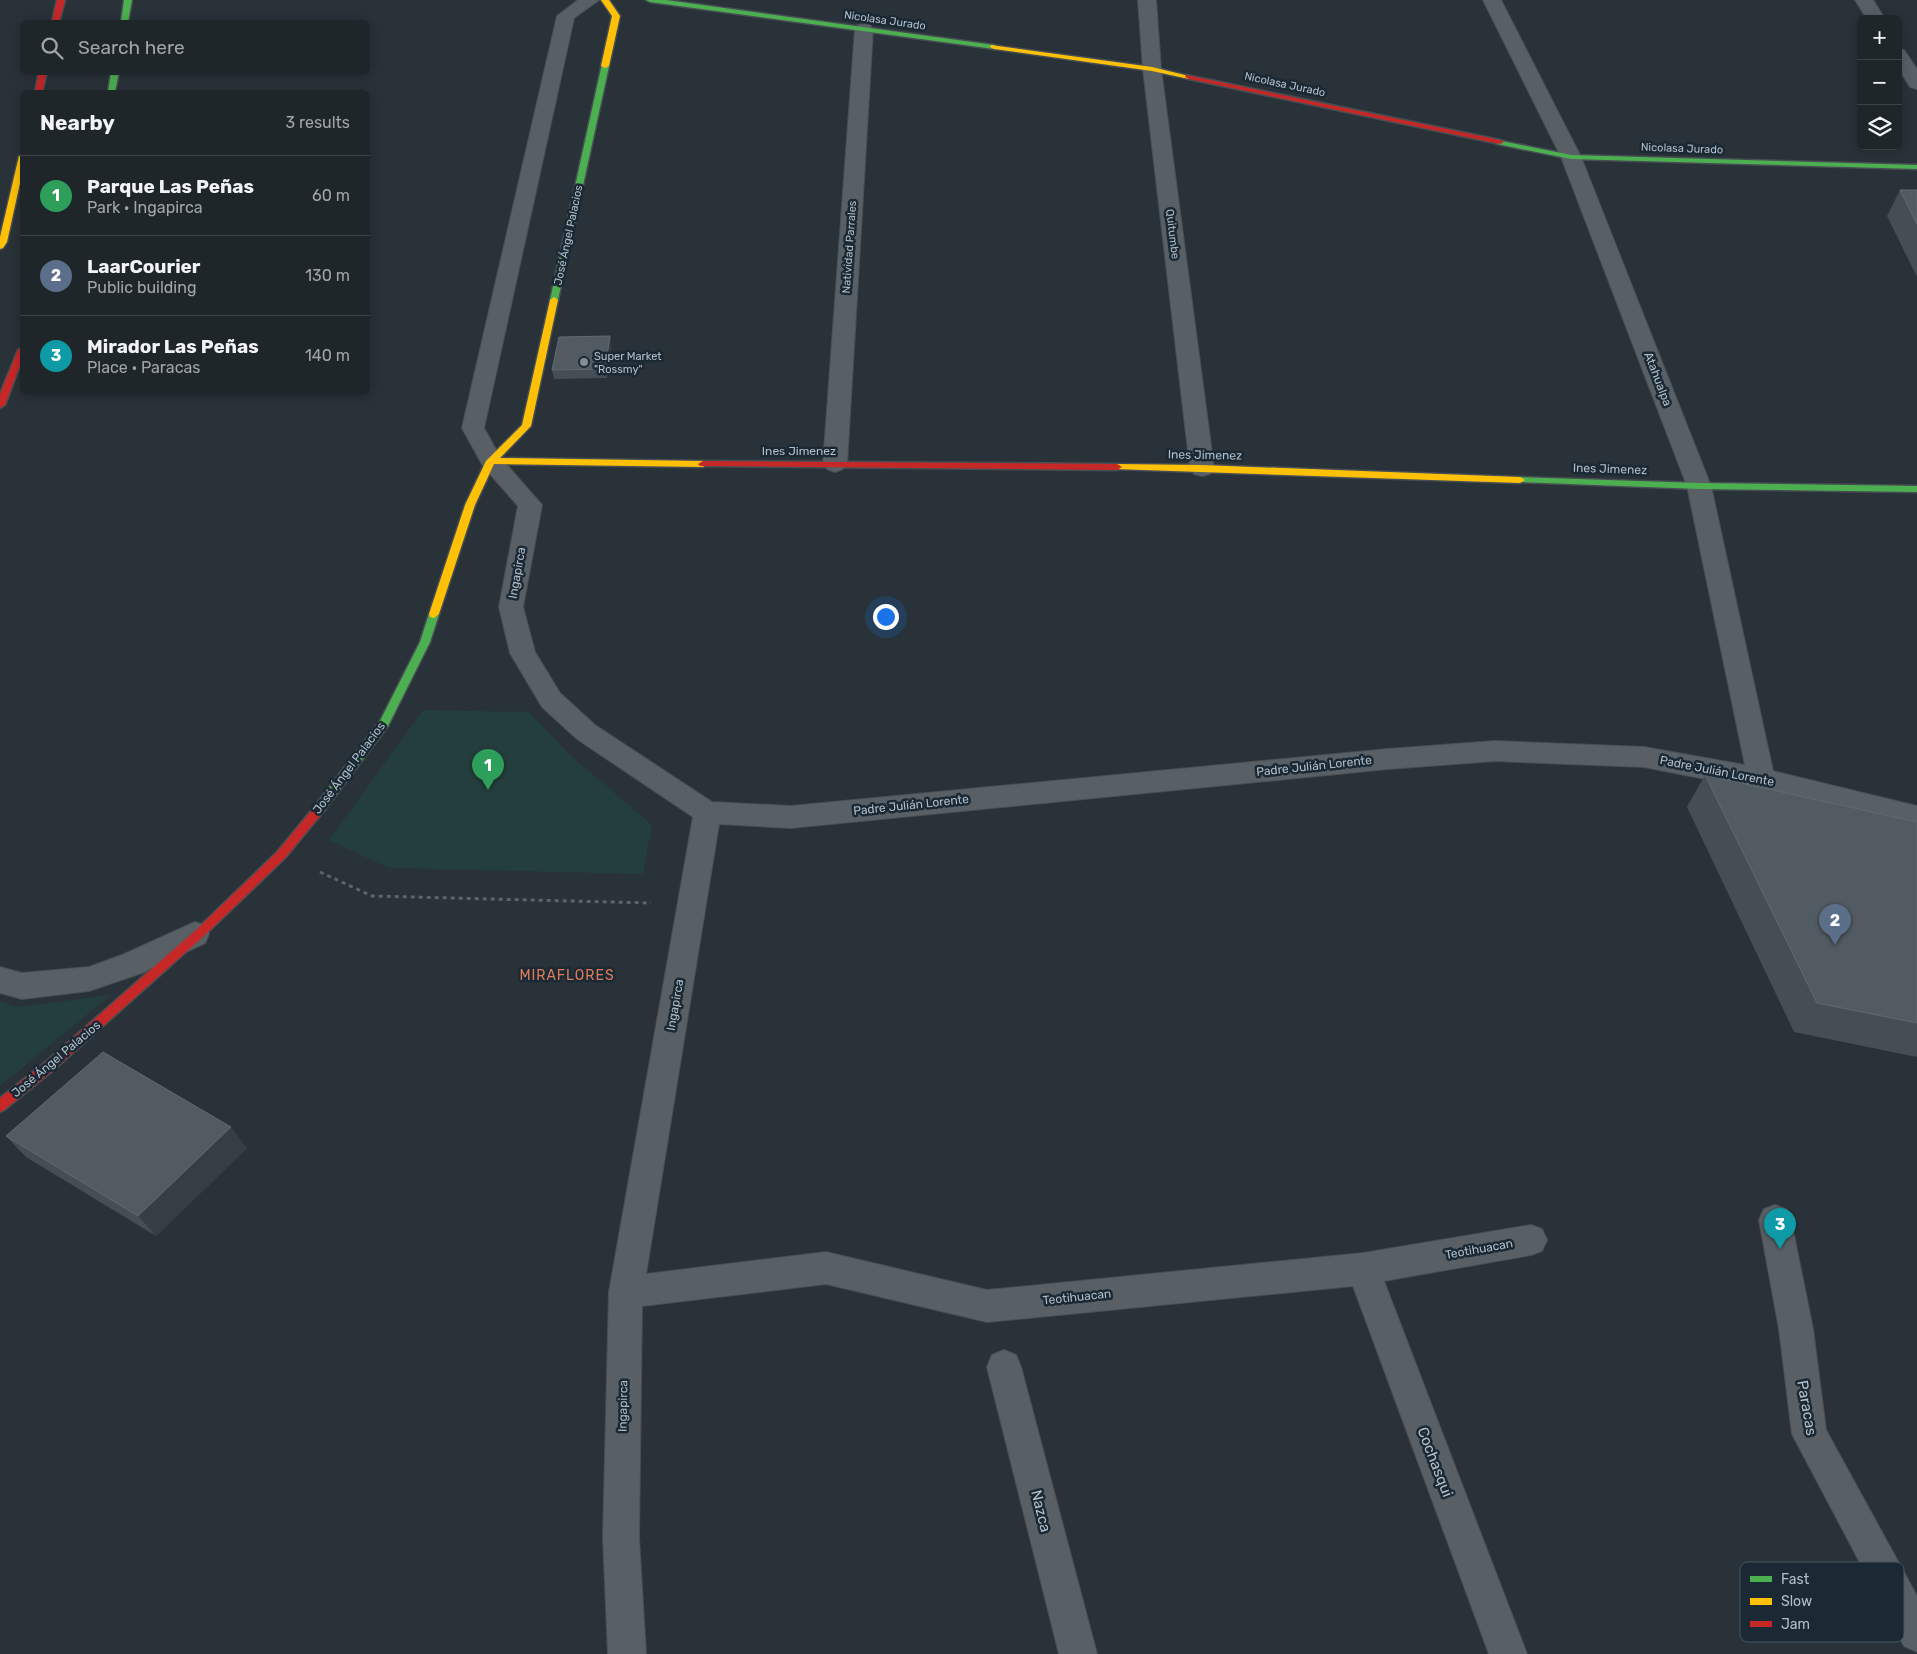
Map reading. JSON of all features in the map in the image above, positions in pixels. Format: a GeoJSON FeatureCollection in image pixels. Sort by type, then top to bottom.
{"type":"FeatureCollection","features":[{"type":"Feature","properties":{"kind":"street"},"geometry":{"type":"LineString","coordinates":[[56,20],[61,0]]}},
{"type":"Feature","properties":{"kind":"street"},"geometry":{"type":"LineString","coordinates":[[124,20],[128,0]]}},
{"type":"Feature","properties":{"kind":"street"},"geometry":{"type":"LineString","coordinates":[[491,461],[473,428],[566,16],[590,0]]}},
{"type":"Feature","properties":{"kind":"street","name":"José Ángel Palacios"},"geometry":{"type":"LineString","coordinates":[[0,1106],[52,1064],[201,932],[281,855],[338,786],[384,724],[425,642],[470,506],[491,461],[526,426],[616,16],[605,0]]}},
{"type":"Feature","properties":{"kind":"street","name":"Nicolasa Jurado"},"geometry":{"type":"LineString","coordinates":[[650,0],[1152,69],[1571,157],[1917,166]]}},
{"type":"Feature","properties":{"kind":"street","name":"Quitumbe"},"geometry":{"type":"LineString","coordinates":[[1146,0],[1152,69],[1202,468]]}},
{"type":"Feature","properties":{"kind":"street","name":"Atahualpa"},"geometry":{"type":"LineString","coordinates":[[1492,0],[1571,157],[1699,486],[1761,779]]}},
{"type":"Feature","properties":{"kind":"street"},"geometry":{"type":"LineString","coordinates":[[1864,0],[1873,15]]}},
{"type":"Feature","properties":{"kind":"street","name":"Natividad Parrales"},"geometry":{"type":"LineString","coordinates":[[835,464],[864,29]]}},
{"type":"Feature","properties":{"kind":"street"},"geometry":{"type":"LineString","coordinates":[[1902,60],[1917,83]]}},
{"type":"Feature","properties":{"kind":"street"},"geometry":{"type":"LineString","coordinates":[[38,90],[42,75]]}},
{"type":"Feature","properties":{"kind":"street"},"geometry":{"type":"LineString","coordinates":[[112,90],[115,75]]}},
{"type":"Feature","properties":{"kind":"street"},"geometry":{"type":"LineString","coordinates":[[0,246],[3,242],[20,167]]}},
{"type":"Feature","properties":{"kind":"street"},"geometry":{"type":"LineString","coordinates":[[0,405],[20,355]]}},
{"type":"Feature","properties":{"kind":"street","name":"Ines Jimenez"},"geometry":{"type":"LineString","coordinates":[[491,461],[540,463],[1202,468],[1699,486],[1917,489]]}},
{"type":"Feature","properties":{"kind":"street","name":"Ingapirca"},"geometry":{"type":"LineString","coordinates":[[491,461],[530,505],[511,608],[523,653],[551,700],[586,732],[707,813],[626,1292],[621,1538],[628,1654]]}},
{"type":"Feature","properties":{"kind":"street","name":"Padre Julián Lorente"},"geometry":{"type":"LineString","coordinates":[[707,813],[790,817],[1388,759],[1494,751],[1644,757],[1761,779],[1917,817]]}},
{"type":"Feature","properties":{"kind":"street","name":"José Ángel Palacios"},"geometry":{"type":"LineString","coordinates":[[0,980],[22,986],[89,979],[132,964],[201,932]]}},
{"type":"Feature","properties":{"kind":"street","name":"Paracas"},"geometry":{"type":"LineString","coordinates":[[1775,1220],[1796,1329],[1809,1434],[1878,1562]]}},
{"type":"Feature","properties":{"kind":"street","name":"Teotihuacan"},"geometry":{"type":"LineString","coordinates":[[626,1292],[826,1268],[987,1306],[1362,1269],[1531,1240]]}},
{"type":"Feature","properties":{"kind":"street","name":"Cochasqui"},"geometry":{"type":"LineString","coordinates":[[1362,1269],[1508,1654]]}},
{"type":"Feature","properties":{"kind":"street","name":"Nazca"},"geometry":{"type":"LineString","coordinates":[[1004,1367],[1078,1654]]}},
{"type":"Feature","properties":{"kind":"street","name":"Paracas"},"geometry":{"type":"LineString","coordinates":[[1904,1609],[1917,1633]]}},
{"type":"Feature","properties":{"kind":"path"},"geometry":{"type":"LineString","coordinates":[[281,855],[372,896],[692,904]]}},
{"type":"Feature","properties":{"kind":"green space"},"geometry":{"type":"Polygon","coordinates":[[[423,710],[529,712],[570,755],[652,825],[643,874],[389,868],[329,840],[423,710]]]}},
{"type":"Feature","properties":{"kind":"green space"},"geometry":{"type":"Polygon","coordinates":[[[111,995],[0,1086],[0,1001],[18,1007],[111,995]]]}},
{"type":"Feature","properties":{"kind":"building"},"geometry":{"type":"Polygon","coordinates":[[[1900,190],[1917,190],[1917,224],[1900,190]]]}},
{"type":"Feature","properties":{"kind":"building","name":"Super Market \"Rossmy\""},"geometry":{"type":"Polygon","coordinates":[[[610,336],[605,369],[552,370],[559,337],[610,336]]]}},
{"type":"Feature","properties":{"kind":"building"},"geometry":{"type":"Polygon","coordinates":[[[1705,775],[1917,822],[1917,1023],[1817,1003],[1705,775]]]}},
{"type":"Feature","properties":{"kind":"building"},"geometry":{"type":"Polygon","coordinates":[[[103,1052],[231,1127],[138,1216],[6,1136],[103,1052]]]}},
{"type":"Feature","properties":{"kind":"traffic: fast"},"geometry":{"type":"LineString","coordinates":[[124,20],[128,0]]}},
{"type":"Feature","properties":{"kind":"traffic: fast"},"geometry":{"type":"LineString","coordinates":[[650,0],[994,47]]}},
{"type":"Feature","properties":{"kind":"traffic: fast"},"geometry":{"type":"LineString","coordinates":[[554,300],[605,66]]}},
{"type":"Feature","properties":{"kind":"traffic: fast"},"geometry":{"type":"LineString","coordinates":[[112,90],[115,75]]}},
{"type":"Feature","properties":{"kind":"traffic: fast"},"geometry":{"type":"LineString","coordinates":[[1500,142],[1571,157],[1917,167]]}},
{"type":"Feature","properties":{"kind":"traffic: fast"},"geometry":{"type":"LineString","coordinates":[[1520,480],[1699,486],[1917,489]]}},
{"type":"Feature","properties":{"kind":"traffic: fast"},"geometry":{"type":"LineString","coordinates":[[319,809],[384,723],[425,642],[434,614]]}},
{"type":"Feature","properties":{"kind":"traffic: slow"},"geometry":{"type":"LineString","coordinates":[[605,0],[616,16],[605,66]]}},
{"type":"Feature","properties":{"kind":"traffic: slow"},"geometry":{"type":"LineString","coordinates":[[994,47],[1152,69],[1189,77]]}},
{"type":"Feature","properties":{"kind":"traffic: slow"},"geometry":{"type":"LineString","coordinates":[[0,246],[3,242],[20,167]]}},
{"type":"Feature","properties":{"kind":"traffic: slow"},"geometry":{"type":"LineString","coordinates":[[434,614],[470,505],[491,461],[526,426],[554,300]]}},
{"type":"Feature","properties":{"kind":"traffic: slow"},"geometry":{"type":"LineString","coordinates":[[491,461],[703,464]]}},
{"type":"Feature","properties":{"kind":"traffic: slow"},"geometry":{"type":"LineString","coordinates":[[1117,467],[1202,468],[1520,480]]}},
{"type":"Feature","properties":{"kind":"traffic: jam"},"geometry":{"type":"LineString","coordinates":[[56,20],[61,0]]}},
{"type":"Feature","properties":{"kind":"traffic: jam"},"geometry":{"type":"LineString","coordinates":[[38,90],[42,75]]}},
{"type":"Feature","properties":{"kind":"traffic: jam"},"geometry":{"type":"LineString","coordinates":[[1189,77],[1500,142]]}},
{"type":"Feature","properties":{"kind":"traffic: jam"},"geometry":{"type":"LineString","coordinates":[[0,405],[20,355]]}},
{"type":"Feature","properties":{"kind":"traffic: jam"},"geometry":{"type":"LineString","coordinates":[[703,464],[1117,467]]}},
{"type":"Feature","properties":{"kind":"traffic: jam"},"geometry":{"type":"LineString","coordinates":[[0,1106],[52,1064],[201,932],[281,855],[319,809]]}},
{"type":"Feature","properties":{"kind":"place","name":"Super Market \"Rossmy\""},"geometry":{"type":"Point","coordinates":[584,362]}},
{"type":"Feature","properties":{"kind":"place","name":"Parque Las Peñas"},"geometry":{"type":"Point","coordinates":[488,790]}},
{"type":"Feature","properties":{"kind":"place","name":"LaarCourier"},"geometry":{"type":"Point","coordinates":[1835,945]}},
{"type":"Feature","properties":{"kind":"place","name":"Mirador Las Peñas"},"geometry":{"type":"Point","coordinates":[1780,1249]}},
{"type":"Feature","properties":{"kind":"district","name":"MIRAFLORES"},"geometry":{"type":"Point","coordinates":[567,975]}}]}
